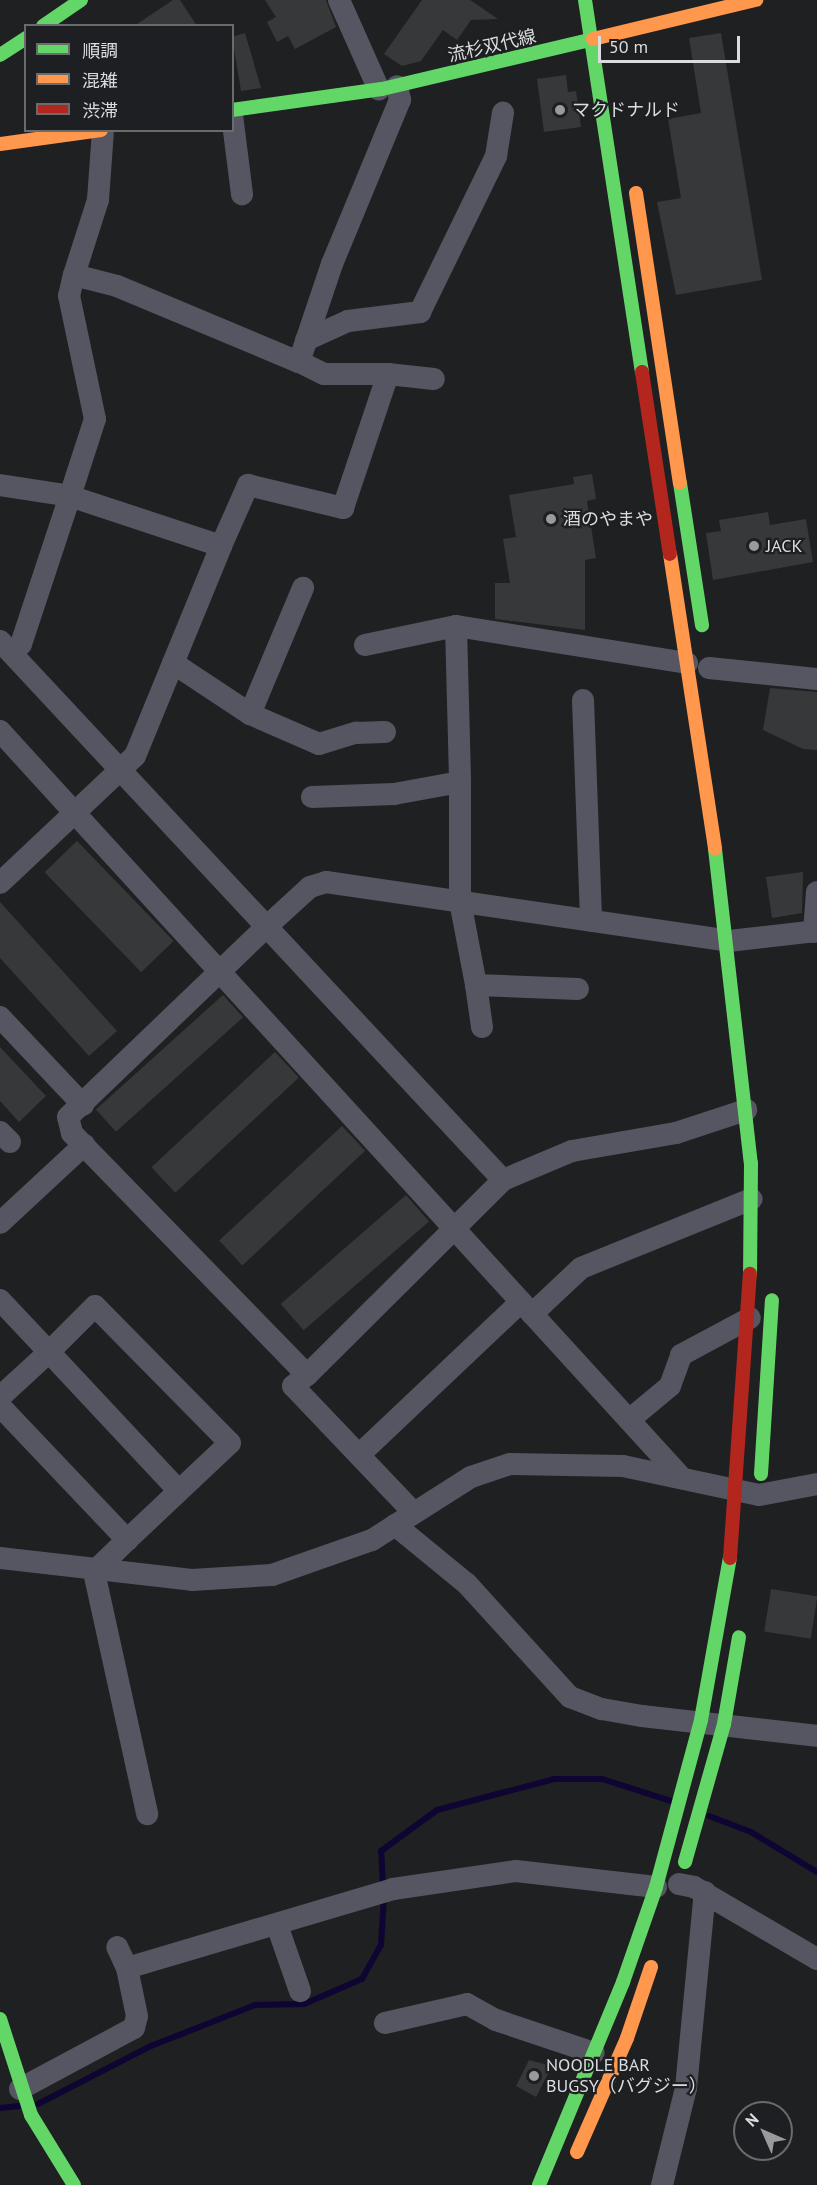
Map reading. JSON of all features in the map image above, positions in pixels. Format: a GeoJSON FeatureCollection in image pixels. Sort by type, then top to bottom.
{"type":"FeatureCollection","features":[{"type":"Feature","properties":{"kind":"street"},"geometry":{"type":"LineString","coordinates":[[46,24],[81,0]]}},
{"type":"Feature","properties":{"kind":"street"},"geometry":{"type":"LineString","coordinates":[[299,362],[332,264],[400,100],[388,88],[339,0]]}},
{"type":"Feature","properties":{"kind":"street"},"geometry":{"type":"LineString","coordinates":[[585,0],[654,478],[704,663]]}},
{"type":"Feature","properties":{"kind":"street","name":"流杉双代線"},"geometry":{"type":"LineString","coordinates":[[234,112],[388,88],[592,42],[610,35],[756,0]]}},
{"type":"Feature","properties":{"kind":"street"},"geometry":{"type":"LineString","coordinates":[[607,15],[613,53]]}},
{"type":"Feature","properties":{"kind":"street"},"geometry":{"type":"LineString","coordinates":[[0,55],[24,39]]}},
{"type":"Feature","properties":{"kind":"street"},"geometry":{"type":"LineString","coordinates":[[306,340],[348,321],[420,312],[496,156],[503,113]]}},
{"type":"Feature","properties":{"kind":"street"},"geometry":{"type":"LineString","coordinates":[[234,128],[242,194]]}},
{"type":"Feature","properties":{"kind":"street"},"geometry":{"type":"LineString","coordinates":[[0,144],[87,132]]}},
{"type":"Feature","properties":{"kind":"street"},"geometry":{"type":"LineString","coordinates":[[6,647],[21,644],[94,419],[69,296],[98,200],[102,132]]}},
{"type":"Feature","properties":{"kind":"street"},"geometry":{"type":"LineString","coordinates":[[633,178],[745,939],[746,1110],[753,1199],[750,1318],[751,1500]]}},
{"type":"Feature","properties":{"kind":"street"},"geometry":{"type":"LineString","coordinates":[[74,275],[117,286],[324,374],[388,374],[434,379]]}},
{"type":"Feature","properties":{"kind":"street"},"geometry":{"type":"LineString","coordinates":[[0,883],[135,756],[248,485],[343,508],[388,374]]}},
{"type":"Feature","properties":{"kind":"street"},"geometry":{"type":"LineString","coordinates":[[0,485],[70,496],[221,546]]}},
{"type":"Feature","properties":{"kind":"street"},"geometry":{"type":"LineString","coordinates":[[250,714],[303,588]]}},
{"type":"Feature","properties":{"kind":"street"},"geometry":{"type":"LineString","coordinates":[[456,626],[460,901],[482,1027]]}},
{"type":"Feature","properties":{"kind":"street"},"geometry":{"type":"LineString","coordinates":[[365,645],[456,626],[817,679]]}},
{"type":"Feature","properties":{"kind":"street"},"geometry":{"type":"LineString","coordinates":[[6,647],[264,929],[502,1180]]}},
{"type":"Feature","properties":{"kind":"street"},"geometry":{"type":"LineString","coordinates":[[173,663],[250,714],[319,744],[356,733],[385,732]]}},
{"type":"Feature","properties":{"kind":"street"},"geometry":{"type":"LineString","coordinates":[[583,700],[591,921]]}},
{"type":"Feature","properties":{"kind":"street"},"geometry":{"type":"LineString","coordinates":[[1,734],[76,812],[219,972],[681,1477]]}},
{"type":"Feature","properties":{"kind":"street"},"geometry":{"type":"LineString","coordinates":[[312,797],[394,794],[460,782]]}},
{"type":"Feature","properties":{"kind":"street"},"geometry":{"type":"LineString","coordinates":[[307,1375],[72,1133],[68,1117],[264,929],[310,887],[327,882],[591,921],[745,939],[816,932],[817,892]]}},
{"type":"Feature","properties":{"kind":"street"},"geometry":{"type":"LineString","coordinates":[[476,986],[578,989]]}},
{"type":"Feature","properties":{"kind":"street"},"geometry":{"type":"LineString","coordinates":[[0,1017],[83,1105]]}},
{"type":"Feature","properties":{"kind":"street"},"geometry":{"type":"LineString","coordinates":[[746,1110],[676,1132],[572,1151],[502,1180],[455,1230],[307,1375],[292,1386],[359,1455],[404,1519],[570,1697],[602,1709],[817,1736]]}},
{"type":"Feature","properties":{"kind":"street"},"geometry":{"type":"LineString","coordinates":[[0,1223],[84,1145]]}},
{"type":"Feature","properties":{"kind":"street"},"geometry":{"type":"LineString","coordinates":[[359,1455],[527,1308],[581,1268],[753,1199]]}},
{"type":"Feature","properties":{"kind":"street"},"geometry":{"type":"LineString","coordinates":[[670,1889],[724,1606],[751,1500],[772,1282]]}},
{"type":"Feature","properties":{"kind":"street"},"geometry":{"type":"LineString","coordinates":[[0,1300],[179,1491]]}},
{"type":"Feature","properties":{"kind":"street"},"geometry":{"type":"LineString","coordinates":[[0,1397],[95,1306],[230,1443],[94,1572]]}},
{"type":"Feature","properties":{"kind":"street"},"geometry":{"type":"LineString","coordinates":[[629,1420],[670,1386],[681,1355],[750,1318]]}},
{"type":"Feature","properties":{"kind":"street"},"geometry":{"type":"LineString","coordinates":[[0,1406],[127,1540]]}},
{"type":"Feature","properties":{"kind":"street"},"geometry":{"type":"LineString","coordinates":[[0,1558],[94,1572],[192,1580],[272,1575],[372,1540],[471,1477],[510,1464],[623,1466],[681,1477],[751,1500],[817,1484]]}},
{"type":"Feature","properties":{"kind":"street"},"geometry":{"type":"LineString","coordinates":[[94,1572],[147,1814]]}},
{"type":"Feature","properties":{"kind":"street"},"geometry":{"type":"LineString","coordinates":[[539,2185],[594,2053],[670,1889],[724,1724],[742,1621]]}},
{"type":"Feature","properties":{"kind":"street"},"geometry":{"type":"LineString","coordinates":[[127,1968],[393,1889],[516,1871],[705,1893],[817,1959]]}},
{"type":"Feature","properties":{"kind":"street"},"geometry":{"type":"LineString","coordinates":[[662,2185],[686,2088],[705,1893]]}},
{"type":"Feature","properties":{"kind":"street"},"geometry":{"type":"LineString","coordinates":[[277,1924],[300,1991]]}},
{"type":"Feature","properties":{"kind":"street"},"geometry":{"type":"LineString","coordinates":[[20,2089],[134,2028],[137,2016],[127,1968],[117,1947]]}},
{"type":"Feature","properties":{"kind":"street"},"geometry":{"type":"LineString","coordinates":[[572,2163],[627,2038],[656,1950]]}},
{"type":"Feature","properties":{"kind":"street"},"geometry":{"type":"LineString","coordinates":[[385,2023],[467,2004],[496,2020],[594,2053]]}},
{"type":"Feature","properties":{"kind":"street"},"geometry":{"type":"LineString","coordinates":[[0,2019],[20,2089],[74,2185]]}},
{"type":"Feature","properties":{"kind":"building"},"geometry":{"type":"Polygon","coordinates":[[[173,0],[180,0],[196,24],[137,24],[173,0]]]}},
{"type":"Feature","properties":{"kind":"building"},"geometry":{"type":"Polygon","coordinates":[[[265,0],[326,0],[336,27],[295,49],[288,36],[277,42],[267,22],[276,17],[265,0]]]}},
{"type":"Feature","properties":{"kind":"building"},"geometry":{"type":"Polygon","coordinates":[[[422,0],[470,0],[498,19],[471,20],[457,40],[443,30],[421,61],[402,66],[384,54],[422,0]]]}},
{"type":"Feature","properties":{"kind":"building"},"geometry":{"type":"Polygon","coordinates":[[[245,33],[261,88],[241,91],[234,36],[245,33]]]}},
{"type":"Feature","properties":{"kind":"building"},"geometry":{"type":"Polygon","coordinates":[[[721,33],[762,280],[676,295],[657,202],[681,198],[668,119],[701,113],[689,38],[721,33]]]}},
{"type":"Feature","properties":{"kind":"building","name":"マクドナルド"},"geometry":{"type":"Polygon","coordinates":[[[566,75],[568,92],[576,91],[581,127],[544,132],[537,79],[566,75]]]}},
{"type":"Feature","properties":{"kind":"building"},"geometry":{"type":"Polygon","coordinates":[[[592,474],[596,499],[587,501],[596,558],[585,560],[585,630],[495,619],[495,583],[510,583],[503,539],[516,537],[509,495],[574,484],[573,477],[592,474]]]}},
{"type":"Feature","properties":{"kind":"building"},"geometry":{"type":"Polygon","coordinates":[[[768,512],[770,525],[806,519],[813,562],[713,580],[706,533],[721,531],[719,520],[768,512]]]}},
{"type":"Feature","properties":{"kind":"building"},"geometry":{"type":"Polygon","coordinates":[[[770,688],[817,692],[817,750],[803,749],[763,730],[770,688]]]}},
{"type":"Feature","properties":{"kind":"building"},"geometry":{"type":"Polygon","coordinates":[[[77,841],[174,941],[141,972],[45,872],[77,841]]]}},
{"type":"Feature","properties":{"kind":"building"},"geometry":{"type":"Polygon","coordinates":[[[803,872],[802,913],[772,918],[766,877],[803,872]]]}},
{"type":"Feature","properties":{"kind":"building"},"geometry":{"type":"Polygon","coordinates":[[[0,902],[117,1031],[89,1056],[0,958],[0,902]]]}},
{"type":"Feature","properties":{"kind":"building"},"geometry":{"type":"Polygon","coordinates":[[[223,995],[243,1017],[116,1132],[96,1109],[223,995]]]}},
{"type":"Feature","properties":{"kind":"building"},"geometry":{"type":"Polygon","coordinates":[[[0,1047],[46,1096],[19,1122],[0,1101],[0,1047]]]}},
{"type":"Feature","properties":{"kind":"building"},"geometry":{"type":"Polygon","coordinates":[[[275,1052],[299,1078],[175,1193],[151,1167],[275,1052]]]}},
{"type":"Feature","properties":{"kind":"building"},"geometry":{"type":"Polygon","coordinates":[[[342,1126],[365,1151],[242,1265],[219,1241],[342,1126]]]}},
{"type":"Feature","properties":{"kind":"building"},"geometry":{"type":"Polygon","coordinates":[[[406,1195],[429,1221],[304,1330],[281,1304],[406,1195]]]}},
{"type":"Feature","properties":{"kind":"building"},"geometry":{"type":"Polygon","coordinates":[[[771,1589],[817,1596],[811,1639],[764,1631],[771,1589]]]}},
{"type":"Feature","properties":{"kind":"building","name":"NOODLE BAR BUGSY（バグジー）"},"geometry":{"type":"Polygon","coordinates":[[[529,2060],[552,2066],[536,2097],[516,2086],[529,2060]]]}},
{"type":"Feature","properties":{"kind":"waterway"},"geometry":{"type":"LineString","coordinates":[[383,1886],[381,1851],[437,1810],[554,1779],[602,1779],[671,1801]]}},
{"type":"Feature","properties":{"kind":"waterway"},"geometry":{"type":"LineString","coordinates":[[709,1816],[751,1832],[817,1872]]}},
{"type":"Feature","properties":{"kind":"waterway"},"geometry":{"type":"LineString","coordinates":[[38,2104],[151,2046],[255,2005],[304,2004],[362,1979],[381,1945],[384,1896]]}},
{"type":"Feature","properties":{"kind":"waterway"},"geometry":{"type":"LineString","coordinates":[[0,2108],[19,2106]]}},
{"type":"Feature","properties":{"kind":"traffic: fast"},"geometry":{"type":"LineString","coordinates":[[46,24],[81,0]]}},
{"type":"Feature","properties":{"kind":"traffic: fast"},"geometry":{"type":"LineString","coordinates":[[585,0],[642,372]]}},
{"type":"Feature","properties":{"kind":"traffic: fast"},"geometry":{"type":"LineString","coordinates":[[0,55],[24,39]]}},
{"type":"Feature","properties":{"kind":"traffic: fast"},"geometry":{"type":"LineString","coordinates":[[234,110],[382,89],[593,39]]}},
{"type":"Feature","properties":{"kind":"traffic: fast"},"geometry":{"type":"LineString","coordinates":[[680,483],[702,625]]}},
{"type":"Feature","properties":{"kind":"traffic: fast"},"geometry":{"type":"LineString","coordinates":[[715,849],[751,1163],[750,1274]]}},
{"type":"Feature","properties":{"kind":"traffic: fast"},"geometry":{"type":"LineString","coordinates":[[761,1474],[772,1300]]}},
{"type":"Feature","properties":{"kind":"traffic: fast"},"geometry":{"type":"LineString","coordinates":[[539,2185],[623,1982],[656,1887],[701,1720],[730,1558]]}},
{"type":"Feature","properties":{"kind":"traffic: fast"},"geometry":{"type":"LineString","coordinates":[[685,1862],[724,1724],[739,1637]]}},
{"type":"Feature","properties":{"kind":"traffic: fast"},"geometry":{"type":"LineString","coordinates":[[0,2019],[31,2115],[74,2185]]}},
{"type":"Feature","properties":{"kind":"traffic: slow"},"geometry":{"type":"LineString","coordinates":[[593,39],[756,0]]}},
{"type":"Feature","properties":{"kind":"traffic: slow"},"geometry":{"type":"LineString","coordinates":[[0,144],[87,132]]}},
{"type":"Feature","properties":{"kind":"traffic: slow"},"geometry":{"type":"LineString","coordinates":[[636,193],[680,483]]}},
{"type":"Feature","properties":{"kind":"traffic: slow"},"geometry":{"type":"LineString","coordinates":[[670,554],[715,849]]}},
{"type":"Feature","properties":{"kind":"traffic: slow"},"geometry":{"type":"LineString","coordinates":[[577,2152],[627,2038],[651,1967]]}},
{"type":"Feature","properties":{"kind":"traffic: jam"},"geometry":{"type":"LineString","coordinates":[[642,372],[670,554]]}},
{"type":"Feature","properties":{"kind":"traffic: jam"},"geometry":{"type":"LineString","coordinates":[[730,1558],[750,1274]]}},
{"type":"Feature","properties":{"kind":"place","name":"マクドナルド"},"geometry":{"type":"Point","coordinates":[560,110]}},
{"type":"Feature","properties":{"kind":"place","name":"酒のやまや"},"geometry":{"type":"Point","coordinates":[551,519]}},
{"type":"Feature","properties":{"kind":"place","name":"JACK"},"geometry":{"type":"Point","coordinates":[754,546]}},
{"type":"Feature","properties":{"kind":"place","name":"NOODLE BAR BUGSY（バグジー）"},"geometry":{"type":"Point","coordinates":[534,2076]}}]}
